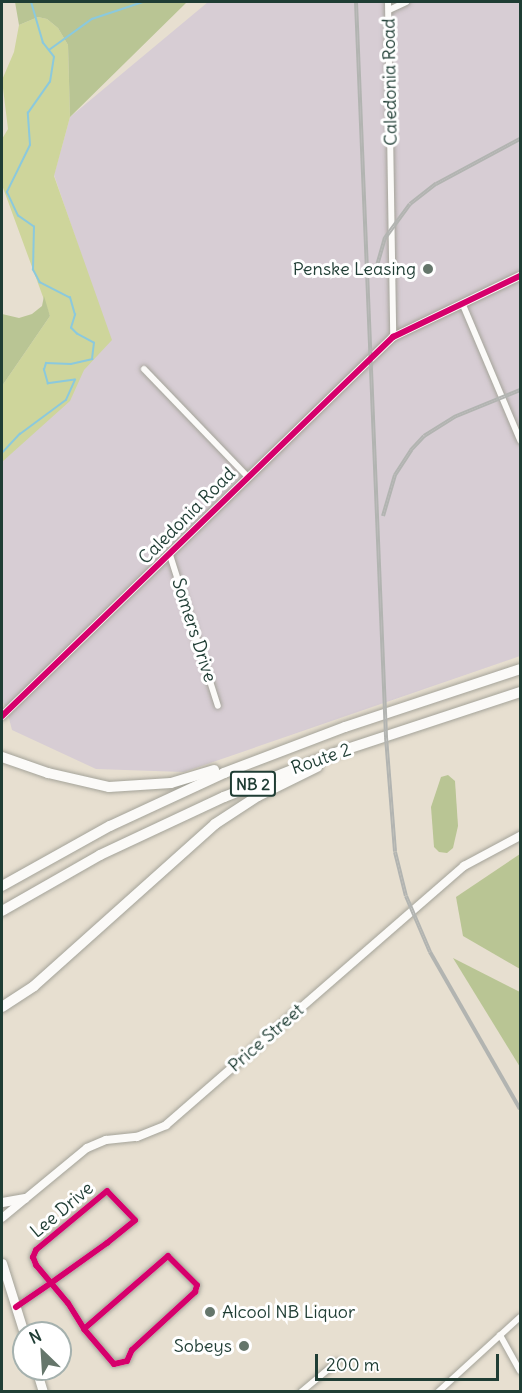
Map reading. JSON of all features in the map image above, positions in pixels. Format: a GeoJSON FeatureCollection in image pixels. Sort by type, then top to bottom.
{"type":"FeatureCollection","features":[{"type":"Feature","properties":{"kind":"highway","name":"Route 2"},"geometry":{"type":"LineString","coordinates":[[2,886],[145,808],[272,754],[345,727],[520,669]]}},
{"type":"Feature","properties":{"kind":"highway","name":"Route 2"},"geometry":{"type":"LineString","coordinates":[[2,911],[91,860],[213,801],[296,767],[520,692]]}},
{"type":"Feature","properties":{"kind":"highway"},"geometry":{"type":"LineString","coordinates":[[2,1007],[34,986],[190,844],[239,807],[279,784],[372,741]]}},
{"type":"Feature","properties":{"kind":"highway"},"geometry":{"type":"LineString","coordinates":[[2,757],[48,773],[84,782],[126,787],[171,783],[245,759],[272,754]]}},
{"type":"Feature","properties":{"kind":"main road"},"geometry":{"type":"LineString","coordinates":[[2,1202],[25,1198]]}},
{"type":"Feature","properties":{"kind":"main road"},"geometry":{"type":"LineString","coordinates":[[2,1263],[20,1321]]}},
{"type":"Feature","properties":{"kind":"street","name":"Caledonia Road"},"geometry":{"type":"LineString","coordinates":[[2,716],[393,337],[388,2]]}},
{"type":"Feature","properties":{"kind":"street"},"geometry":{"type":"LineString","coordinates":[[389,10],[406,2]]}},
{"type":"Feature","properties":{"kind":"street"},"geometry":{"type":"LineString","coordinates":[[393,337],[520,276]]}},
{"type":"Feature","properties":{"kind":"street"},"geometry":{"type":"LineString","coordinates":[[463,305],[520,440]]}},
{"type":"Feature","properties":{"kind":"street"},"geometry":{"type":"LineString","coordinates":[[144,369],[248,477]]}},
{"type":"Feature","properties":{"kind":"street","name":"Somers Drive"},"geometry":{"type":"LineString","coordinates":[[170,555],[218,706]]}},
{"type":"Feature","properties":{"kind":"street","name":"Price Street"},"geometry":{"type":"LineString","coordinates":[[2,1218],[87,1148],[106,1140],[137,1137],[166,1125],[464,866],[520,836]]}},
{"type":"Feature","properties":{"kind":"street","name":"Lee Drive"},"geometry":{"type":"LineString","coordinates":[[107,1191],[135,1220],[51,1283],[36,1265],[33,1257],[36,1250],[107,1191]]}},
{"type":"Feature","properties":{"kind":"street"},"geometry":{"type":"LineString","coordinates":[[16,1308],[51,1283],[69,1303],[84,1329],[114,1364],[127,1361],[132,1350],[195,1292],[197,1285],[168,1256],[84,1329]]}},
{"type":"Feature","properties":{"kind":"street"},"geometry":{"type":"LineString","coordinates":[[438,1392],[520,1317]]}},
{"type":"Feature","properties":{"kind":"street"},"geometry":{"type":"LineString","coordinates":[[500,1335],[520,1371]]}},
{"type":"Feature","properties":{"kind":"street"},"geometry":{"type":"LineString","coordinates":[[302,1392],[337,1362]]}},
{"type":"Feature","properties":{"kind":"shaded area"},"geometry":{"type":"Polygon","coordinates":[[[208,2],[520,2],[520,656],[184,772],[96,769],[12,730],[6,707],[2,702],[2,444],[106,327],[54,175],[70,117],[208,2]]]}},
{"type":"Feature","properties":{"kind":"green space"},"geometry":{"type":"Polygon","coordinates":[[[15,2],[187,2],[70,117],[68,45],[58,28],[47,19],[38,17],[19,25],[15,2]]]}},
{"type":"Feature","properties":{"kind":"green space"},"geometry":{"type":"Polygon","coordinates":[[[38,17],[47,19],[58,28],[68,45],[70,117],[54,176],[112,340],[84,370],[70,401],[2,462],[2,386],[50,316],[2,185],[2,139],[8,129],[2,80],[14,52],[19,25],[38,17]]]}},
{"type":"Feature","properties":{"kind":"green space"},"geometry":{"type":"Polygon","coordinates":[[[44,296],[50,316],[2,386],[2,314],[19,318],[32,314],[42,306],[44,296]]]}},
{"type":"Feature","properties":{"kind":"green space"},"geometry":{"type":"Polygon","coordinates":[[[448,775],[455,781],[458,826],[453,848],[447,853],[439,852],[434,847],[431,807],[441,777],[448,775]]]}},
{"type":"Feature","properties":{"kind":"green space"},"geometry":{"type":"Polygon","coordinates":[[[520,854],[520,969],[463,936],[456,897],[520,854]]]}},
{"type":"Feature","properties":{"kind":"green space"},"geometry":{"type":"Polygon","coordinates":[[[453,958],[520,992],[520,1067],[453,958]]]}},
{"type":"Feature","properties":{"kind":"waterway"},"geometry":{"type":"LineString","coordinates":[[2,453],[20,434],[66,400],[75,380],[48,384],[44,370],[46,363],[71,364],[92,359],[94,343],[71,328],[75,315],[70,298],[40,283],[33,270],[34,227],[18,216],[7,192],[30,145],[28,113],[50,82],[54,57],[43,43],[31,2]]}},
{"type":"Feature","properties":{"kind":"waterway"},"geometry":{"type":"LineString","coordinates":[[49,50],[92,19],[143,2]]}},
{"type":"Feature","properties":{"kind":"railway"},"geometry":{"type":"LineString","coordinates":[[356,2],[386,737],[395,852],[406,896],[430,952],[520,1109]]}},
{"type":"Feature","properties":{"kind":"railway"},"geometry":{"type":"LineString","coordinates":[[374,276],[385,238],[410,204],[436,184],[520,139]]}},
{"type":"Feature","properties":{"kind":"railway"},"geometry":{"type":"LineString","coordinates":[[383,516],[395,475],[411,450],[424,436],[454,417],[520,390]]}},
{"type":"Feature","properties":{"kind":"cycle path"},"geometry":{"type":"LineString","coordinates":[[2,716],[393,337],[520,276]]}},
{"type":"Feature","properties":{"kind":"cycle path"},"geometry":{"type":"LineString","coordinates":[[16,1307],[51,1283],[107,1243],[135,1220],[107,1191],[36,1250],[33,1257],[36,1265],[51,1283],[68,1303],[84,1329],[114,1364],[127,1361],[132,1350],[195,1292],[197,1285],[168,1256],[84,1329]]}},
{"type":"Feature","properties":{"kind":"place","name":"Penske Leasing"},"geometry":{"type":"Point","coordinates":[428,269]}},
{"type":"Feature","properties":{"kind":"place","name":"Alcool NB Liquor"},"geometry":{"type":"Point","coordinates":[210,1312]}},
{"type":"Feature","properties":{"kind":"place","name":"Sobeys"},"geometry":{"type":"Point","coordinates":[244,1346]}}]}
